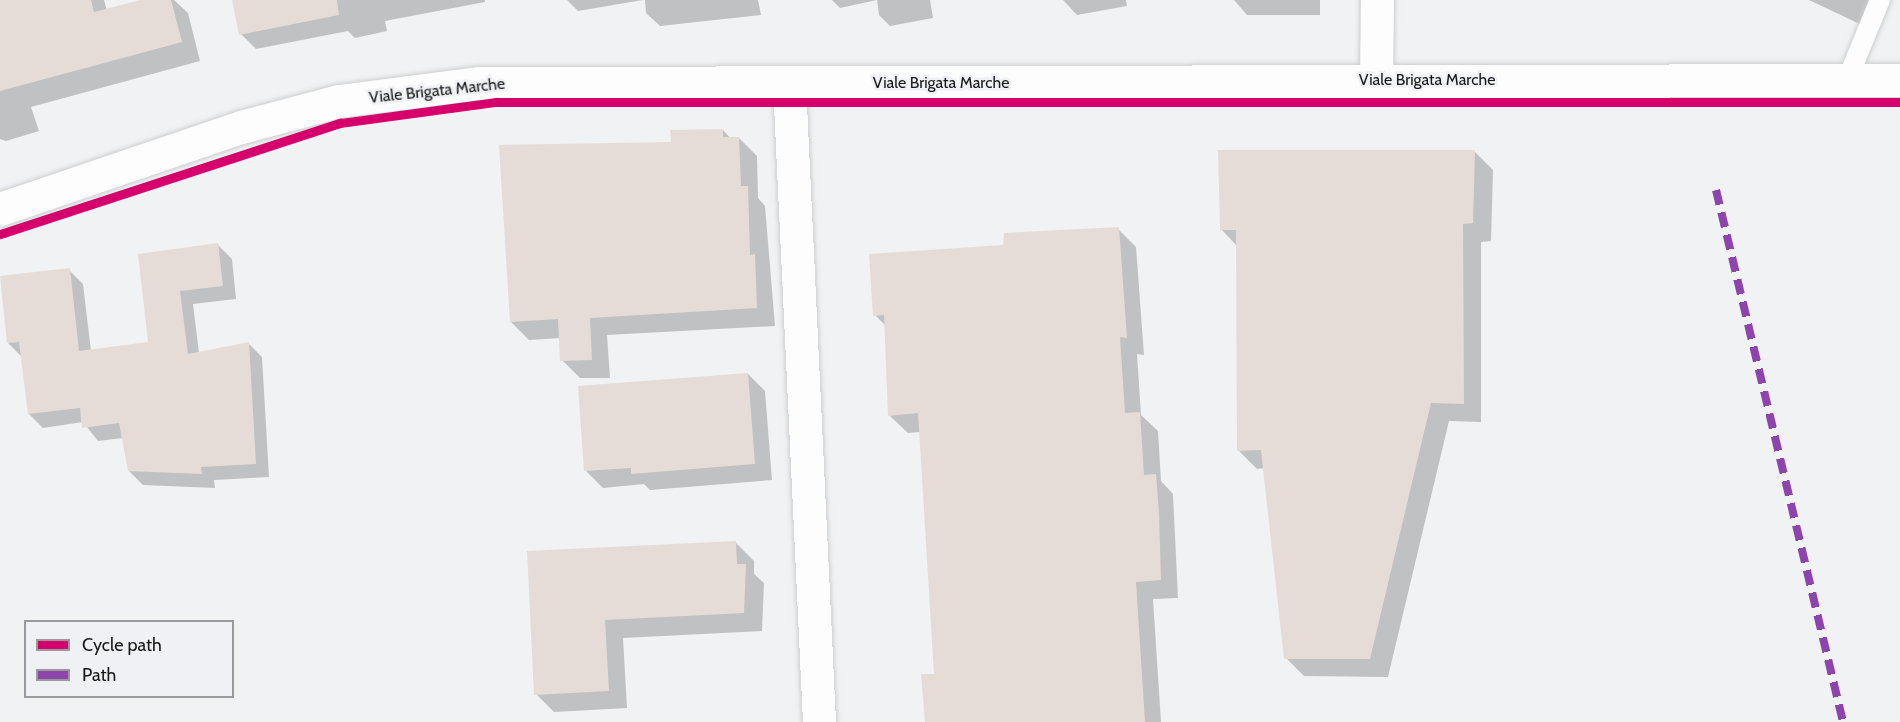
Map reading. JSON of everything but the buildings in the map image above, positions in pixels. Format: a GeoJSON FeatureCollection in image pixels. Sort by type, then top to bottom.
{"type":"FeatureCollection","features":[{"type":"Feature","properties":{"kind":"street"},"geometry":{"type":"LineString","coordinates":[[1376,79],[1377,0]]}},
{"type":"Feature","properties":{"kind":"street","name":"Viale Brigata Marche"},"geometry":{"type":"LineString","coordinates":[[0,209],[241,127],[339,101],[480,83],[1376,79],[1900,80]]}},
{"type":"Feature","properties":{"kind":"street"},"geometry":{"type":"LineString","coordinates":[[789,83],[819,722]]}},
{"type":"Feature","properties":{"kind":"lane"},"geometry":{"type":"LineString","coordinates":[[1847,80],[1880,0]]}},
{"type":"Feature","properties":{"kind":"marked path"},"geometry":{"type":"LineString","coordinates":[[1716,190],[1843,722]]}},
{"type":"Feature","properties":{"kind":"cycle path"},"geometry":{"type":"LineString","coordinates":[[0,234],[340,123],[496,102],[1900,102]]}}]}
